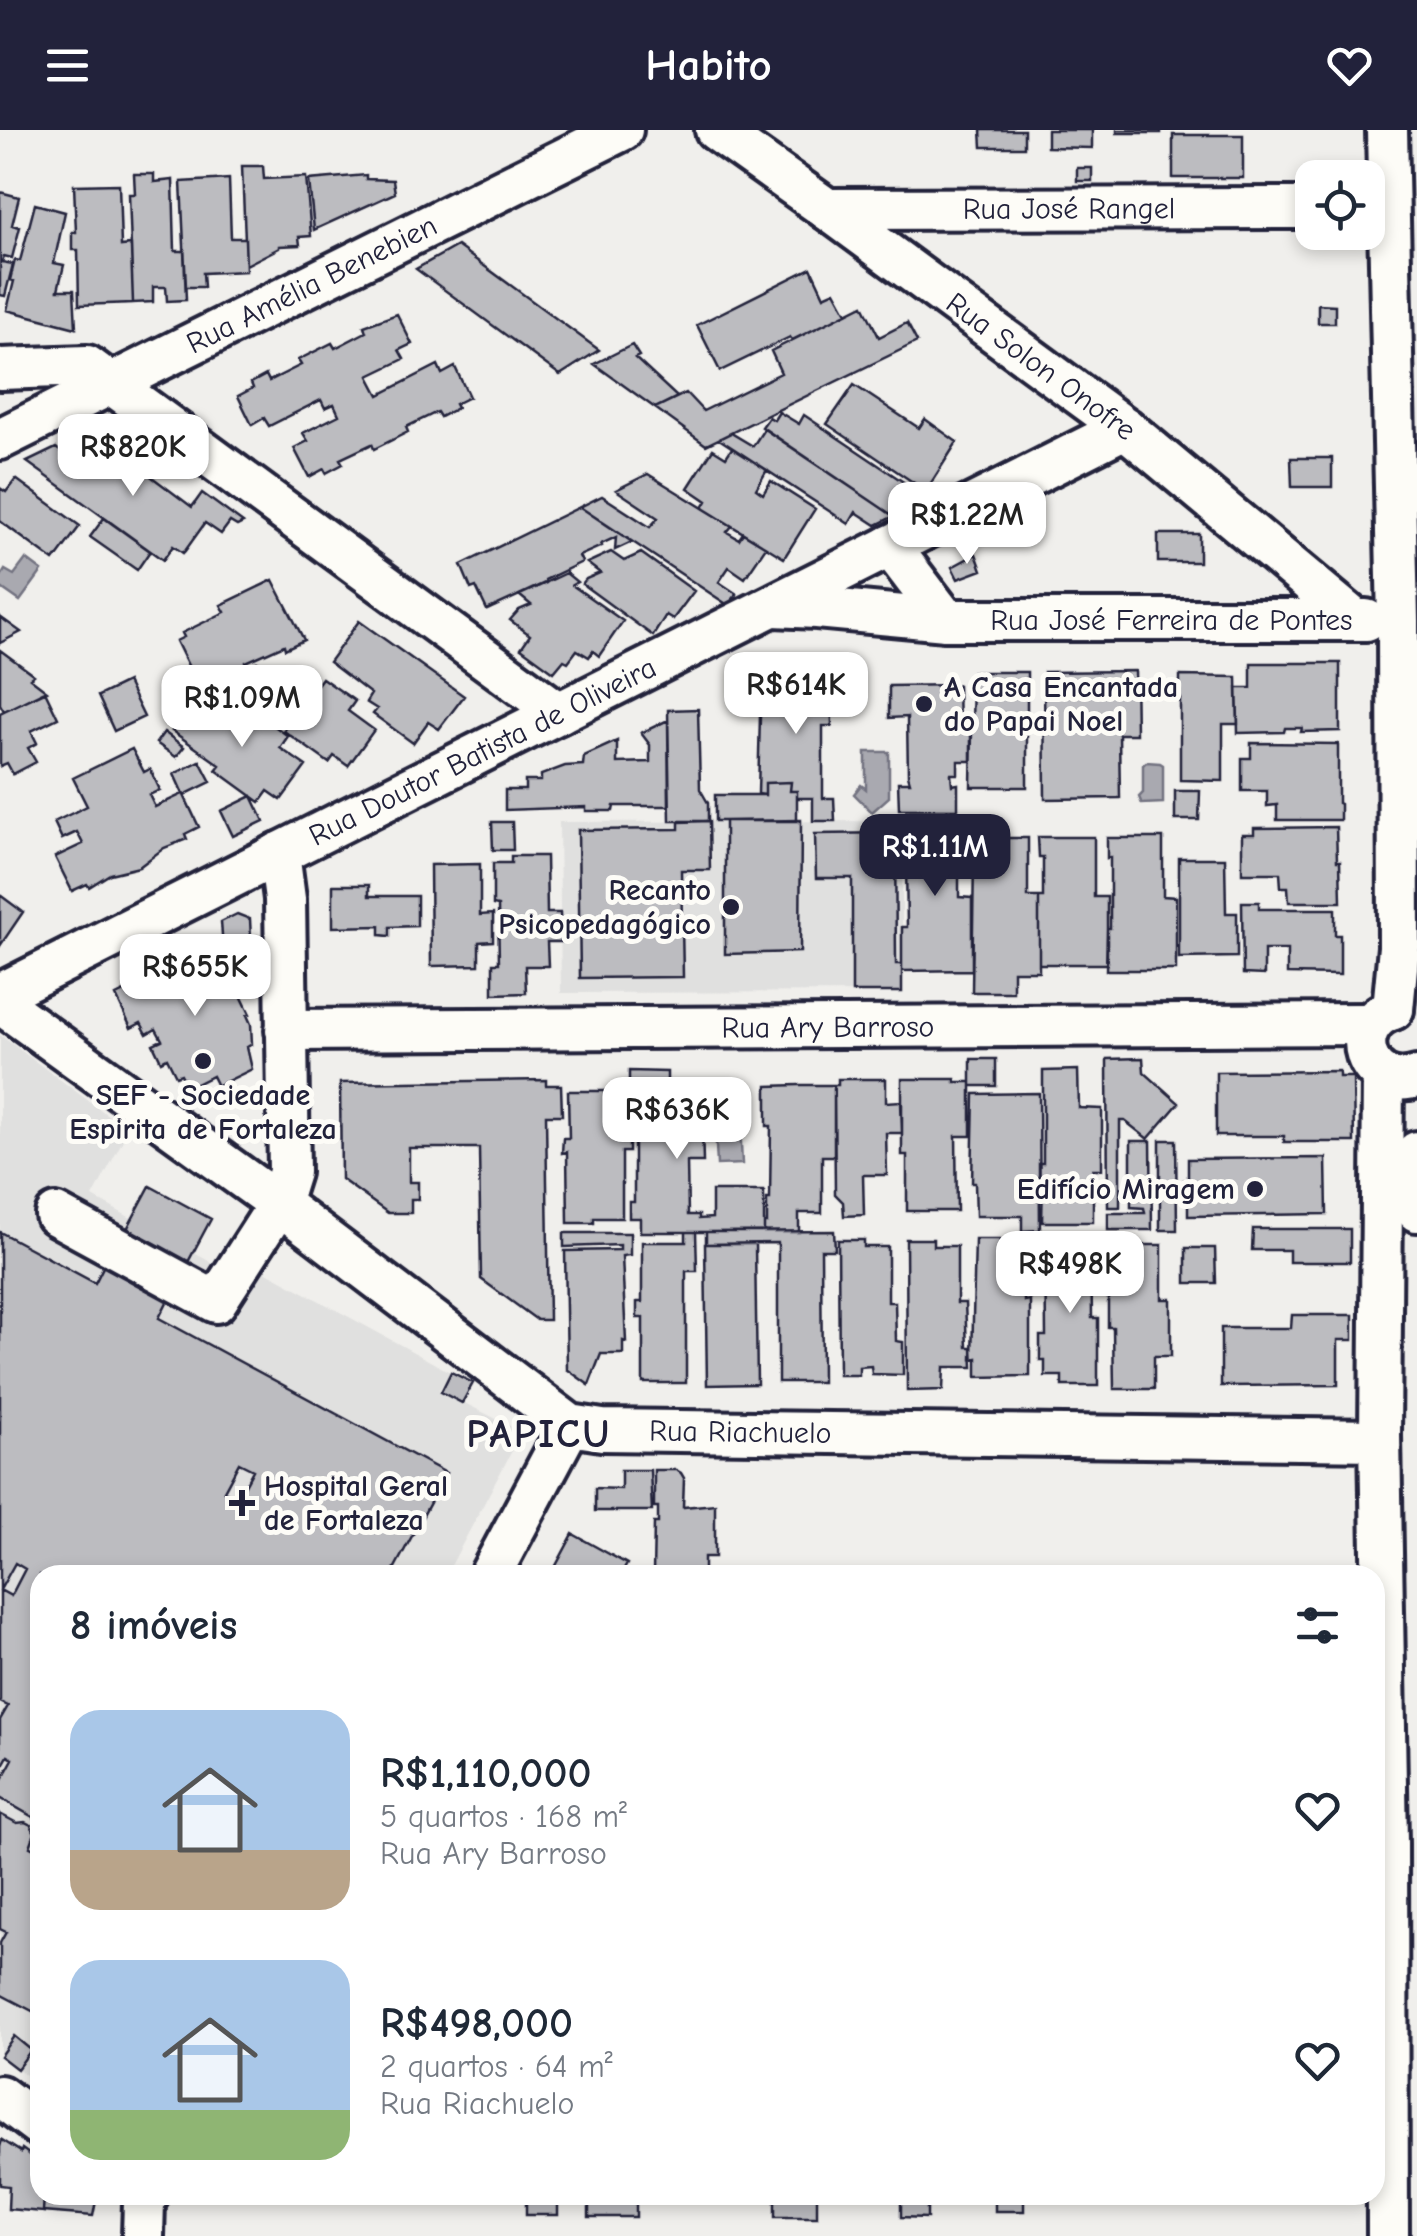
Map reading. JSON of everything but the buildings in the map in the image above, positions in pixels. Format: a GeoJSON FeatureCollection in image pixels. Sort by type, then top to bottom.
{"type":"FeatureCollection","features":[{"type":"Feature","properties":{"kind":"street","name":"Rua Amélia Benebien"},"geometry":{"type":"LineString","coordinates":[[0,439],[622,130]]}},
{"type":"Feature","properties":{"kind":"street","name":"Rua Solon Onofre"},"geometry":{"type":"LineString","coordinates":[[716,130],[1125,428],[1354,620]]}},
{"type":"Feature","properties":{"kind":"street"},"geometry":{"type":"LineString","coordinates":[[1380,1565],[1380,1440],[1400,1076],[1374,1068],[1365,1047],[1366,1035],[1399,1014],[1398,621],[1387,130]]}},
{"type":"Feature","properties":{"kind":"street","name":"Rua José Rangel"},"geometry":{"type":"LineString","coordinates":[[828,209],[1295,208]]}},
{"type":"Feature","properties":{"kind":"street"},"geometry":{"type":"LineString","coordinates":[[0,368],[87,366],[559,713]]}},
{"type":"Feature","properties":{"kind":"street","name":"Rua Doutor Batista de Oliveira"},"geometry":{"type":"LineString","coordinates":[[0,994],[1125,428]]}},
{"type":"Feature","properties":{"kind":"street"},"geometry":{"type":"LineString","coordinates":[[890,546],[946,620]]}},
{"type":"Feature","properties":{"kind":"street","name":"Rua José Ferreira de Pontes"},"geometry":{"type":"LineString","coordinates":[[770,606],[946,620],[1398,621]]}},
{"type":"Feature","properties":{"kind":"street"},"geometry":{"type":"LineString","coordinates":[[56,1215],[216,1302],[280,1204],[289,1172],[284,899],[279,853]]}},
{"type":"Feature","properties":{"kind":"street"},"geometry":{"type":"LineString","coordinates":[[0,1003],[280,1204],[570,1425],[495,1565]]}},
{"type":"Feature","properties":{"kind":"street","name":"Rua Ary Barroso"},"geometry":{"type":"LineString","coordinates":[[286,1030],[1399,1014]]}},
{"type":"Feature","properties":{"kind":"street"},"geometry":{"type":"LineString","coordinates":[[1417,1152],[1417,1211]]}},
{"type":"Feature","properties":{"kind":"street","name":"Rua Riachuelo"},"geometry":{"type":"LineString","coordinates":[[570,1425],[602,1430],[1380,1440]]}},
{"type":"Feature","properties":{"kind":"street"},"geometry":{"type":"LineString","coordinates":[[1385,2068],[1388,2236]]}},
{"type":"Feature","properties":{"kind":"street"},"geometry":{"type":"LineString","coordinates":[[0,2096],[30,2118]]}},
{"type":"Feature","properties":{"kind":"shaded area"},"geometry":{"type":"Polygon","coordinates":[[[26,559],[42,571],[20,601],[0,587],[0,578],[5,570],[14,575],[26,559]]]}},
{"type":"Feature","properties":{"kind":"shaded area"},"geometry":{"type":"Polygon","coordinates":[[[866,752],[889,752],[889,797],[872,812],[854,794],[861,785],[866,789],[866,752]]]}},
{"type":"Feature","properties":{"kind":"shaded area"},"geometry":{"type":"Polygon","coordinates":[[[1146,762],[1163,765],[1163,803],[1142,804],[1139,797],[1143,793],[1146,762]]]}},
{"type":"Feature","properties":{"kind":"shaded area","name":"Recanto Psicopedagógico"},"geometry":{"type":"Polygon","coordinates":[[[902,821],[902,992],[561,993],[559,822],[902,821]]]}},
{"type":"Feature","properties":{"kind":"shaded area","name":"Hospital Geral de Fortaleza"},"geometry":{"type":"Polygon","coordinates":[[[0,1035],[117,1122],[124,1132],[93,1197],[243,1280],[252,1264],[450,1372],[439,1390],[522,1432],[451,1565],[30,1565],[30,2078],[0,2056],[0,1035]]]}},
{"type":"Feature","properties":{"kind":"shaded area"},"geometry":{"type":"Polygon","coordinates":[[[740,1124],[742,1164],[717,1165],[715,1125],[740,1124]]]}},
{"type":"Feature","properties":{"kind":"place","name":"A Casa Encantada do Papai Noel"},"geometry":{"type":"Point","coordinates":[924,704]}},
{"type":"Feature","properties":{"kind":"place","name":"Recanto Psicopedagógico"},"geometry":{"type":"Point","coordinates":[731,907]}},
{"type":"Feature","properties":{"kind":"place","name":"SEF - Sociedade Espirita de Fortaleza"},"geometry":{"type":"Point","coordinates":[203,1061]}},
{"type":"Feature","properties":{"kind":"place","name":"Edifício Miragem"},"geometry":{"type":"Point","coordinates":[1255,1189]}},
{"type":"Feature","properties":{"kind":"place","name":"Hospital Geral de Fortaleza"},"geometry":{"type":"Point","coordinates":[242,1503]}},
{"type":"Feature","properties":{"kind":"district","name":"PAPICU"},"geometry":{"type":"Point","coordinates":[539,1434]}}]}
